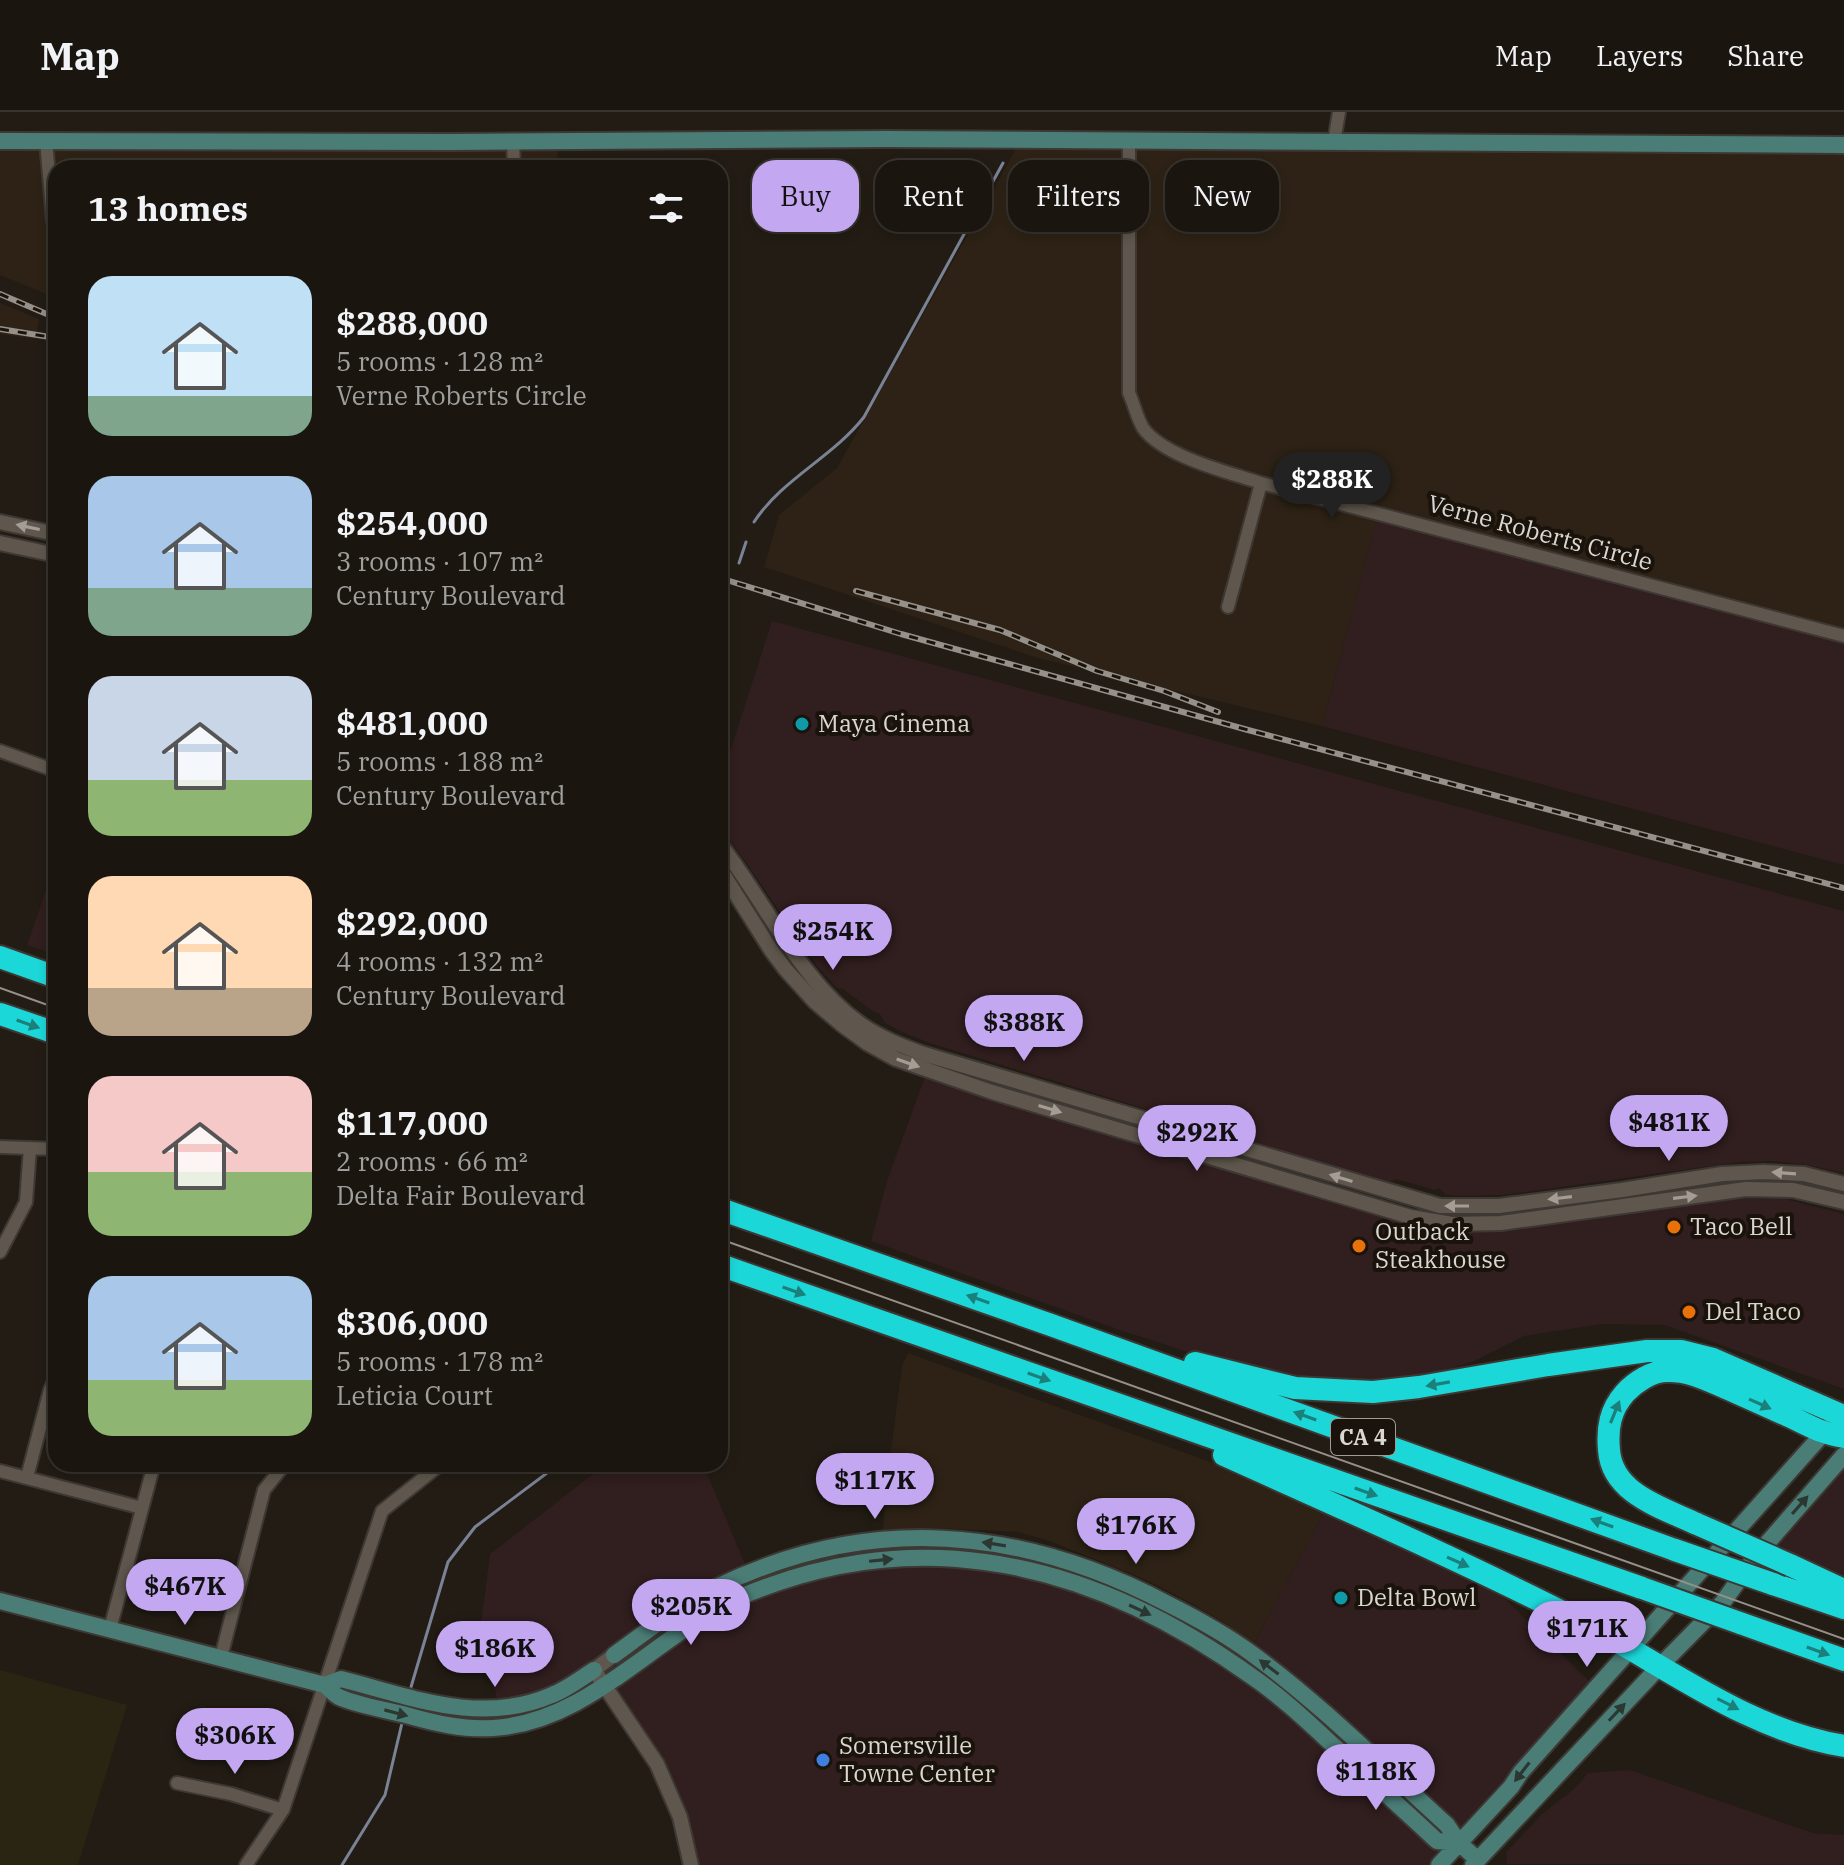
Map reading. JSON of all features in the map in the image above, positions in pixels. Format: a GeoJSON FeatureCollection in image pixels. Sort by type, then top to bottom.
{"type":"FeatureCollection","features":[{"type":"Feature","properties":{"kind":"highway"},"geometry":{"type":"LineString","coordinates":[[0,957],[48,974]]}},
{"type":"Feature","properties":{"kind":"highway"},"geometry":{"type":"LineString","coordinates":[[0,1014],[48,1030]]}},
{"type":"Feature","properties":{"kind":"highway","name":"CA 4"},"geometry":{"type":"LineString","coordinates":[[728,1212],[1844,1608]]}},
{"type":"Feature","properties":{"kind":"highway","name":"CA 4"},"geometry":{"type":"LineString","coordinates":[[728,1268],[1844,1660]]}},
{"type":"Feature","properties":{"kind":"highway"},"geometry":{"type":"LineString","coordinates":[[1051,1325],[1295,1388],[1373,1392],[1647,1351],[1681,1351],[1713,1359],[1839,1423]]}},
{"type":"Feature","properties":{"kind":"highway"},"geometry":{"type":"LineString","coordinates":[[1839,1423],[1794,1419],[1697,1376],[1664,1371],[1631,1386],[1618,1401],[1610,1416],[1608,1436],[1610,1459],[1618,1478],[1636,1496],[1844,1590]]}},
{"type":"Feature","properties":{"kind":"highway"},"geometry":{"type":"LineString","coordinates":[[1081,1392],[1511,1586],[1771,1726],[1844,1746]]}},
{"type":"Feature","properties":{"kind":"main road"},"geometry":{"type":"LineString","coordinates":[[0,141],[752,139],[1844,145]]}},
{"type":"Feature","properties":{"kind":"main road"},"geometry":{"type":"LineString","coordinates":[[1439,1865],[1720,1548],[1839,1423]]}},
{"type":"Feature","properties":{"kind":"main road"},"geometry":{"type":"LineString","coordinates":[[614,1655],[671,1613],[703,1594],[734,1579],[819,1550],[863,1542],[915,1538],[1000,1544],[1052,1556],[1152,1595],[1243,1647],[1329,1717],[1447,1825],[1478,1863],[1723,1602],[1756,1556],[1844,1455]]}},
{"type":"Feature","properties":{"kind":"main road"},"geometry":{"type":"LineString","coordinates":[[0,1601],[325,1685],[337,1697],[424,1720],[455,1727],[490,1729],[524,1723],[575,1704],[697,1620],[766,1586],[808,1573],[894,1558],[939,1557],[984,1562],[1068,1580],[1168,1624],[1244,1671],[1276,1695],[1437,1841],[1459,1843]]}},
{"type":"Feature","properties":{"kind":"main road"},"geometry":{"type":"LineString","coordinates":[[325,1685],[341,1679],[445,1706],[487,1710],[544,1698],[565,1689],[594,1670]]}},
{"type":"Feature","properties":{"kind":"main road"},"geometry":{"type":"LineString","coordinates":[[1317,1731],[1329,1717]]}},
{"type":"Feature","properties":{"kind":"street"},"geometry":{"type":"LineString","coordinates":[[1334,142],[1339,112]]}},
{"type":"Feature","properties":{"kind":"street","name":"Verne Roberts Circle"},"geometry":{"type":"LineString","coordinates":[[1129,140],[1129,393],[1144,428],[1168,449],[1209,467],[1261,483],[1844,636]]}},
{"type":"Feature","properties":{"kind":"street"},"geometry":{"type":"LineString","coordinates":[[46,141],[48,164]]}},
{"type":"Feature","properties":{"kind":"street"},"geometry":{"type":"LineString","coordinates":[[513,141],[514,160]]}},
{"type":"Feature","properties":{"kind":"street"},"geometry":{"type":"LineString","coordinates":[[1228,607],[1261,483]]}},
{"type":"Feature","properties":{"kind":"street"},"geometry":{"type":"LineString","coordinates":[[0,522],[48,532]]}},
{"type":"Feature","properties":{"kind":"street"},"geometry":{"type":"LineString","coordinates":[[0,543],[48,553]]}},
{"type":"Feature","properties":{"kind":"street"},"geometry":{"type":"LineString","coordinates":[[0,751],[48,768]]}},
{"type":"Feature","properties":{"kind":"street"},"geometry":{"type":"LineString","coordinates":[[728,856],[813,979],[859,1023],[893,1042],[924,1054],[1440,1206],[1499,1206],[1722,1174],[1804,1174],[1844,1184]]}},
{"type":"Feature","properties":{"kind":"street"},"geometry":{"type":"LineString","coordinates":[[728,882],[771,950],[815,1002],[867,1043],[896,1059],[992,1092],[1400,1214],[1452,1224],[1501,1223],[1746,1189],[1793,1190],[1844,1202]]}},
{"type":"Feature","properties":{"kind":"street"},"geometry":{"type":"LineString","coordinates":[[0,1147],[48,1149]]}},
{"type":"Feature","properties":{"kind":"street"},"geometry":{"type":"LineString","coordinates":[[0,1252],[26,1202],[30,1148]]}},
{"type":"Feature","properties":{"kind":"street"},"geometry":{"type":"LineString","coordinates":[[27,1477],[48,1398]]}},
{"type":"Feature","properties":{"kind":"street"},"geometry":{"type":"LineString","coordinates":[[0,1471],[142,1508]]}},
{"type":"Feature","properties":{"kind":"street"},"geometry":{"type":"LineString","coordinates":[[110,1629],[152,1472]]}},
{"type":"Feature","properties":{"kind":"street"},"geometry":{"type":"LineString","coordinates":[[221,1657],[264,1490],[279,1472]]}},
{"type":"Feature","properties":{"kind":"street"},"geometry":{"type":"LineString","coordinates":[[246,1865],[283,1810],[382,1511],[431,1472]]}},
{"type":"Feature","properties":{"kind":"street"},"geometry":{"type":"LineString","coordinates":[[614,1655],[594,1670],[655,1759],[680,1817],[691,1865]]}},
{"type":"Feature","properties":{"kind":"street"},"geometry":{"type":"LineString","coordinates":[[177,1783],[231,1794],[283,1810]]}},
{"type":"Feature","properties":{"kind":"shaded area"},"geometry":{"type":"Polygon","coordinates":[[[1021,140],[1844,145],[1844,636],[1378,514],[1322,726],[1038,658],[764,567],[779,515],[837,468],[969,232],[992,232],[992,192],[1008,163],[1008,232],[1149,232],[1149,160],[1010,160],[1021,140]]]}},
{"type":"Feature","properties":{"kind":"shaded area"},"geometry":{"type":"Polygon","coordinates":[[[0,145],[558,147],[557,160],[48,160],[48,295],[0,275],[0,145]]]}},
{"type":"Feature","properties":{"kind":"shaded area"},"geometry":{"type":"Polygon","coordinates":[[[0,303],[39,319],[36,339],[0,334],[0,303]]]}},
{"type":"Feature","properties":{"kind":"shaded area"},"geometry":{"type":"Polygon","coordinates":[[[1378,513],[1844,636],[1844,865],[1322,726],[1378,513]]]}},
{"type":"Feature","properties":{"kind":"shaded area"},"geometry":{"type":"Polygon","coordinates":[[[772,621],[1844,911],[1844,1173],[1773,1161],[1739,1162],[1504,1195],[1446,1195],[1439,1188],[1435,1190],[1396,1179],[1388,1183],[930,1043],[885,1023],[880,1014],[837,988],[817,966],[728,839],[728,758],[772,621]]]}},
{"type":"Feature","properties":{"kind":"shaded area"},"geometry":{"type":"Polygon","coordinates":[[[48,885],[48,952],[27,945],[48,885]]]}},
{"type":"Feature","properties":{"kind":"shaded area"},"geometry":{"type":"Polygon","coordinates":[[[926,1074],[1416,1224],[1761,1193],[1844,1214],[1844,1389],[1665,1325],[1602,1324],[1524,1336],[1472,1362],[1407,1381],[1338,1384],[1281,1377],[1228,1365],[1117,1329],[871,1241],[887,1181],[926,1074]]]}},
{"type":"Feature","properties":{"kind":"shaded area"},"geometry":{"type":"Polygon","coordinates":[[[908,1353],[1244,1474],[1325,1510],[1253,1645],[1222,1621],[1180,1597],[1142,1578],[1047,1540],[1018,1532],[937,1528],[883,1530],[902,1366],[908,1353]]]}},
{"type":"Feature","properties":{"kind":"shaded area"},"geometry":{"type":"Polygon","coordinates":[[[1844,1456],[1844,1590],[1761,1553],[1844,1456]]]}},
{"type":"Feature","properties":{"kind":"shaded area"},"geometry":{"type":"Polygon","coordinates":[[[596,1472],[706,1472],[748,1571],[550,1692],[498,1704],[481,1623],[490,1554],[596,1472]]]}},
{"type":"Feature","properties":{"kind":"shaded area"},"geometry":{"type":"Polygon","coordinates":[[[1325,1510],[1493,1587],[1592,1684],[1459,1829],[1253,1645],[1325,1510]]]}},
{"type":"Feature","properties":{"kind":"shaded area"},"geometry":{"type":"Polygon","coordinates":[[[908,1558],[1068,1580],[1225,1658],[1437,1841],[1459,1843],[1439,1865],[691,1865],[680,1817],[604,1685],[754,1591],[908,1558]]]}},
{"type":"Feature","properties":{"kind":"shaded area"},"geometry":{"type":"Polygon","coordinates":[[[0,1670],[127,1705],[78,1865],[0,1865],[0,1670]]]}},
{"type":"Feature","properties":{"kind":"shaded area"},"geometry":{"type":"Polygon","coordinates":[[[1630,1770],[1813,1833],[1844,1835],[1844,1863],[1507,1864],[1506,1853],[1510,1848],[1588,1773],[1630,1770]]]}},
{"type":"Feature","properties":{"kind":"waterway"},"geometry":{"type":"LineString","coordinates":[[754,522],[779,493],[838,444],[864,417],[1003,163]]}},
{"type":"Feature","properties":{"kind":"waterway"},"geometry":{"type":"LineString","coordinates":[[739,563],[746,542]]}},
{"type":"Feature","properties":{"kind":"waterway"},"geometry":{"type":"LineString","coordinates":[[411,1687],[448,1562],[475,1527],[548,1472]]}},
{"type":"Feature","properties":{"kind":"waterway"},"geometry":{"type":"LineString","coordinates":[[342,1865],[385,1795],[402,1723]]}},
{"type":"Feature","properties":{"kind":"tram line"},"geometry":{"type":"LineString","coordinates":[[0,988],[48,1005]]}},
{"type":"Feature","properties":{"kind":"tram line"},"geometry":{"type":"LineString","coordinates":[[728,1242],[1844,1639]]}},
{"type":"Feature","properties":{"kind":"railway"},"geometry":{"type":"LineString","coordinates":[[0,294],[48,315]]}},
{"type":"Feature","properties":{"kind":"railway"},"geometry":{"type":"LineString","coordinates":[[0,329],[48,337]]}},
{"type":"Feature","properties":{"kind":"railway"},"geometry":{"type":"LineString","coordinates":[[728,580],[901,634],[1248,730],[1844,888]]}},
{"type":"Feature","properties":{"kind":"railway"},"geometry":{"type":"LineString","coordinates":[[856,591],[1000,630],[1097,671],[1164,691],[1218,712]]}},
{"type":"Feature","properties":{"kind":"place","name":"Maya Cinema"},"geometry":{"type":"Point","coordinates":[802,724]}},
{"type":"Feature","properties":{"kind":"place","name":"Taco Bell"},"geometry":{"type":"Point","coordinates":[1674,1227]}},
{"type":"Feature","properties":{"kind":"place","name":"Outback Steakhouse"},"geometry":{"type":"Point","coordinates":[1359,1246]}},
{"type":"Feature","properties":{"kind":"place","name":"Del Taco"},"geometry":{"type":"Point","coordinates":[1689,1312]}},
{"type":"Feature","properties":{"kind":"place","name":"Delta Bowl"},"geometry":{"type":"Point","coordinates":[1341,1598]}},
{"type":"Feature","properties":{"kind":"place","name":"Somersville Towne Center"},"geometry":{"type":"Point","coordinates":[823,1760]}}]}
